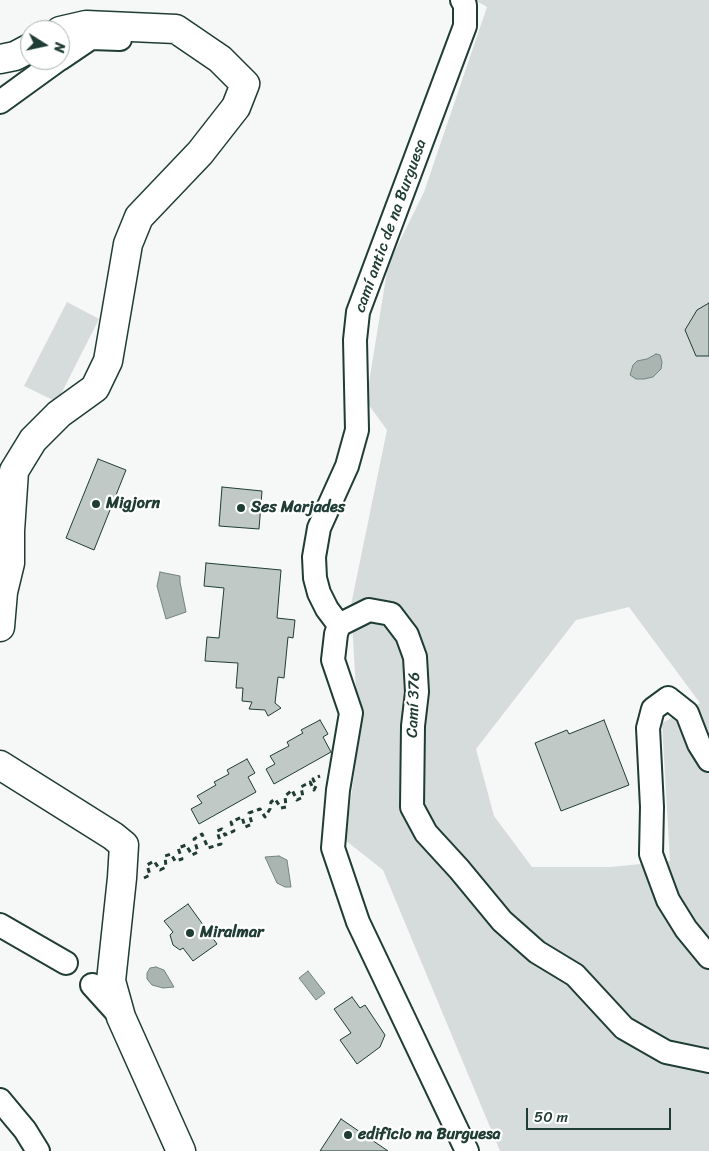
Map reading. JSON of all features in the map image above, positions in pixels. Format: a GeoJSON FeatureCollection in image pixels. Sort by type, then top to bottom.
{"type":"FeatureCollection","features":[{"type":"Feature","properties":{"kind":"street","name":"camí antic de na Burguesa"},"geometry":{"type":"LineString","coordinates":[[339,625],[319,593],[314,557],[319,528],[347,466],[357,430],[355,340],[358,312],[465,26],[465,5],[462,0]]}},
{"type":"Feature","properties":{"kind":"street"},"geometry":{"type":"LineString","coordinates":[[0,627],[2,592],[10,563],[14,471],[33,440],[59,414],[96,388],[108,361],[128,244],[139,217],[200,153],[236,107],[244,84],[220,59],[176,29],[86,24],[70,28]]}},
{"type":"Feature","properties":{"kind":"street"},"geometry":{"type":"LineString","coordinates":[[70,52],[91,38],[164,39],[176,29]]}},
{"type":"Feature","properties":{"kind":"street"},"geometry":{"type":"LineString","coordinates":[[0,59],[20,53]]}},
{"type":"Feature","properties":{"kind":"street"},"geometry":{"type":"LineString","coordinates":[[0,102],[44,70]]}},
{"type":"Feature","properties":{"kind":"street","name":"Camí 376"},"geometry":{"type":"LineString","coordinates":[[339,625],[369,610],[391,614],[407,635],[415,657],[417,692],[413,726],[412,807],[426,833],[459,869],[502,922],[537,952],[575,975],[624,1028],[666,1052],[709,1061]]}},
{"type":"Feature","properties":{"kind":"street"},"geometry":{"type":"LineString","coordinates":[[339,625],[333,660],[351,713],[340,778],[333,848],[358,922],[467,1151]]}},
{"type":"Feature","properties":{"kind":"street"},"geometry":{"type":"LineString","coordinates":[[709,760],[699,744],[686,713],[668,698],[653,709],[648,728],[652,807],[651,854],[668,900],[686,929],[709,957]]}},
{"type":"Feature","properties":{"kind":"street"},"geometry":{"type":"LineString","coordinates":[[0,765],[113,836],[124,845],[111,982],[121,1017],[182,1151]]}},
{"type":"Feature","properties":{"kind":"street"},"geometry":{"type":"LineString","coordinates":[[0,925],[66,963]]}},
{"type":"Feature","properties":{"kind":"street"},"geometry":{"type":"LineString","coordinates":[[92,985],[121,1017]]}},
{"type":"Feature","properties":{"kind":"street"},"geometry":{"type":"LineString","coordinates":[[0,1100],[25,1130],[38,1151]]}},
{"type":"Feature","properties":{"kind":"path"},"geometry":{"type":"LineString","coordinates":[[122,878],[139,870],[143,879],[150,875],[147,865],[154,861],[160,870],[166,867],[165,856],[170,854],[175,862],[182,859],[178,848],[186,845],[192,855],[198,852],[194,839],[202,834],[208,848],[221,844],[217,831],[222,829],[225,835],[234,831],[231,822],[242,817],[245,827],[252,824],[249,813],[260,809],[265,816],[270,809],[271,802],[275,799],[281,808],[286,807],[285,796],[292,790],[297,800],[302,797],[301,787],[310,782],[314,790],[316,786],[314,779],[320,776],[324,782],[340,778]]}},
{"type":"Feature","properties":{"kind":"shaded area"},"geometry":{"type":"Polygon","coordinates":[[[475,0],[709,0],[709,1151],[500,1151],[383,870],[345,840],[359,741],[351,605],[387,430],[366,401],[388,265],[424,192],[487,7],[475,0]],[[629,607],[576,620],[476,749],[494,816],[532,867],[611,867],[670,861],[662,723],[700,703],[629,607]]]}},
{"type":"Feature","properties":{"kind":"shaded area"},"geometry":{"type":"Polygon","coordinates":[[[67,302],[99,319],[57,402],[24,386],[67,302]]]}},
{"type":"Feature","properties":{"kind":"shaded area"},"geometry":{"type":"Polygon","coordinates":[[[656,354],[660,355],[662,362],[661,369],[653,377],[636,379],[630,375],[633,365],[637,361],[647,359],[656,354]]]}},
{"type":"Feature","properties":{"kind":"shaded area"},"geometry":{"type":"Polygon","coordinates":[[[160,572],[180,576],[186,612],[166,619],[157,586],[160,572]]]}},
{"type":"Feature","properties":{"kind":"shaded area"},"geometry":{"type":"Polygon","coordinates":[[[279,856],[287,860],[291,887],[285,887],[277,883],[265,857],[279,856]]]}},
{"type":"Feature","properties":{"kind":"shaded area"},"geometry":{"type":"Polygon","coordinates":[[[156,967],[164,970],[174,987],[163,988],[152,985],[147,979],[147,973],[150,968],[156,967]]]}},
{"type":"Feature","properties":{"kind":"shaded area"},"geometry":{"type":"Polygon","coordinates":[[[308,971],[325,993],[316,1000],[299,978],[308,971]]]}},
{"type":"Feature","properties":{"kind":"building"},"geometry":{"type":"Polygon","coordinates":[[[709,303],[709,356],[696,356],[685,330],[697,310],[709,303]]]}},
{"type":"Feature","properties":{"kind":"building","name":"Migjorn"},"geometry":{"type":"Polygon","coordinates":[[[98,459],[126,470],[94,550],[66,538],[98,459]]]}},
{"type":"Feature","properties":{"kind":"building","name":"Ses Marjades"},"geometry":{"type":"Polygon","coordinates":[[[222,487],[262,491],[259,529],[219,526],[222,487]]]}},
{"type":"Feature","properties":{"kind":"building"},"geometry":{"type":"Polygon","coordinates":[[[206,563],[281,570],[277,618],[295,620],[293,638],[288,637],[284,678],[278,677],[275,703],[281,708],[268,716],[265,710],[249,709],[252,702],[242,701],[243,688],[236,688],[238,663],[205,661],[207,637],[219,638],[224,588],[204,586],[206,563]]]}},
{"type":"Feature","properties":{"kind":"building"},"geometry":{"type":"Polygon","coordinates":[[[320,720],[328,734],[323,737],[331,752],[274,784],[266,769],[275,764],[270,756],[289,746],[287,742],[303,733],[301,730],[320,720]]]}},
{"type":"Feature","properties":{"kind":"building"},"geometry":{"type":"Polygon","coordinates":[[[604,720],[629,785],[561,811],[535,743],[567,730],[569,734],[604,720]]]}},
{"type":"Feature","properties":{"kind":"building"},"geometry":{"type":"Polygon","coordinates":[[[247,759],[255,773],[248,777],[256,792],[199,824],[191,809],[202,803],[197,796],[216,785],[214,782],[229,774],[227,770],[247,759]]]}},
{"type":"Feature","properties":{"kind":"building","name":"Miralmar"},"geometry":{"type":"Polygon","coordinates":[[[188,904],[217,944],[193,961],[183,948],[180,950],[173,945],[170,935],[173,932],[164,921],[188,904]]]}},
{"type":"Feature","properties":{"kind":"building"},"geometry":{"type":"Polygon","coordinates":[[[352,997],[360,1008],[365,1005],[385,1035],[380,1047],[357,1064],[340,1040],[351,1033],[334,1009],[352,997]]]}},
{"type":"Feature","properties":{"kind":"building","name":"edificio na Burguesa"},"geometry":{"type":"Polygon","coordinates":[[[341,1119],[388,1151],[320,1151],[341,1119]]]}},
{"type":"Feature","properties":{"kind":"place","name":"Migjorn"},"geometry":{"type":"Point","coordinates":[96,504]}},
{"type":"Feature","properties":{"kind":"place","name":"Ses Marjades"},"geometry":{"type":"Point","coordinates":[241,508]}},
{"type":"Feature","properties":{"kind":"place","name":"Miralmar"},"geometry":{"type":"Point","coordinates":[190,933]}},
{"type":"Feature","properties":{"kind":"place","name":"edificio na Burguesa"},"geometry":{"type":"Point","coordinates":[348,1135]}}]}
